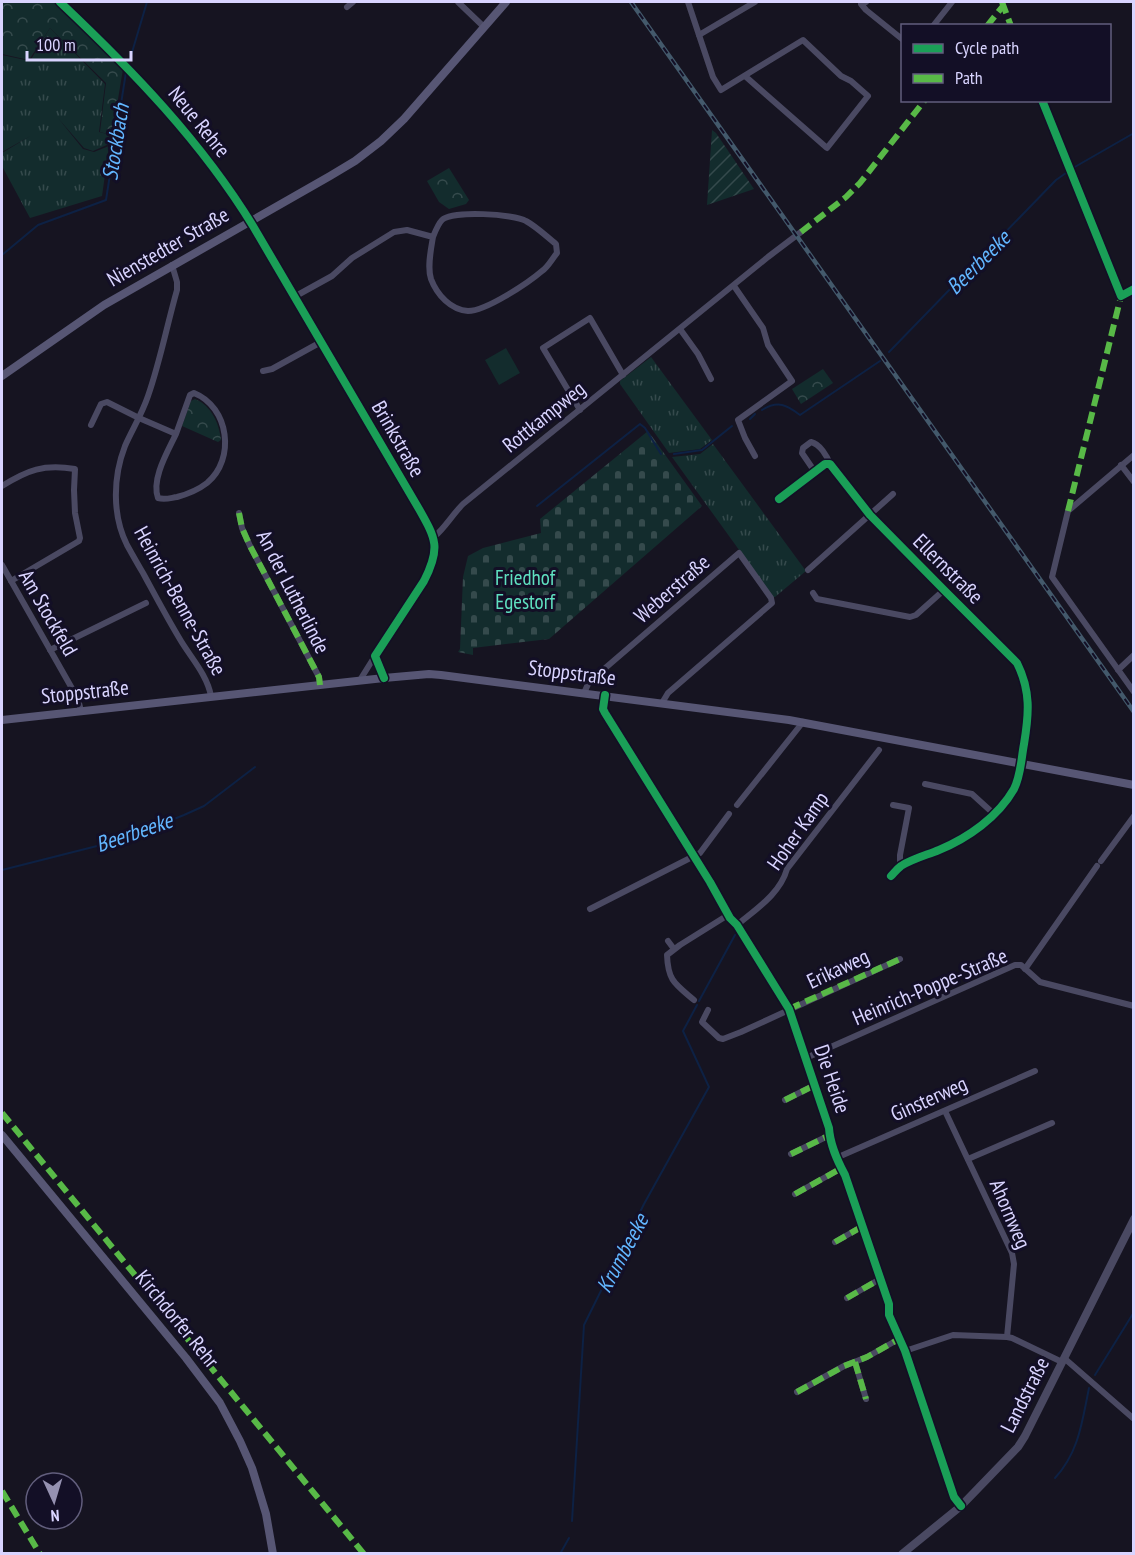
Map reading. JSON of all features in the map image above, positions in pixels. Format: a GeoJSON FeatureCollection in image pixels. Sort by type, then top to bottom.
{"type":"FeatureCollection","features":[{"type":"Feature","properties":{"kind":"main road","name":"Nienstedter Straße"},"geometry":{"type":"LineString","coordinates":[[2,376],[104,305],[330,176],[381,141],[411,111],[506,2]]}},
{"type":"Feature","properties":{"kind":"main road","name":"Stoppstraße"},"geometry":{"type":"LineString","coordinates":[[2,720],[429,674],[803,722],[1134,785]]}},
{"type":"Feature","properties":{"kind":"main road","name":"Kirchdorfer Rehr"},"geometry":{"type":"LineString","coordinates":[[2,1135],[186,1358],[220,1403],[252,1468],[266,1514],[273,1554]]}},
{"type":"Feature","properties":{"kind":"street","name":"Neue Rehre"},"geometry":{"type":"LineString","coordinates":[[60,2],[153,94],[230,190],[250,221]]}},
{"type":"Feature","properties":{"kind":"street"},"geometry":{"type":"LineString","coordinates":[[347,7],[353,2]]}},
{"type":"Feature","properties":{"kind":"street"},"geometry":{"type":"LineString","coordinates":[[459,2],[483,27]]}},
{"type":"Feature","properties":{"kind":"street"},"geometry":{"type":"LineString","coordinates":[[688,2],[709,68],[721,90],[803,40],[841,76],[868,96],[827,148],[745,76]]}},
{"type":"Feature","properties":{"kind":"street"},"geometry":{"type":"LineString","coordinates":[[699,35],[755,2]]}},
{"type":"Feature","properties":{"kind":"street"},"geometry":{"type":"LineString","coordinates":[[866,2],[861,4],[866,10],[901,37]]}},
{"type":"Feature","properties":{"kind":"street"},"geometry":{"type":"LineString","coordinates":[[935,24],[952,2]]}},
{"type":"Feature","properties":{"kind":"street"},"geometry":{"type":"LineString","coordinates":[[475,213],[514,217],[526,220],[556,244],[557,253],[544,270],[518,288],[471,311],[458,309],[438,292],[431,277],[430,258],[433,237],[442,220],[451,216],[475,213]]}},
{"type":"Feature","properties":{"kind":"street","name":"Brinkstraße"},"geometry":{"type":"LineString","coordinates":[[250,221],[434,537]]}},
{"type":"Feature","properties":{"kind":"street"},"geometry":{"type":"LineString","coordinates":[[294,297],[332,276],[352,258],[394,232],[407,230],[433,237]]}},
{"type":"Feature","properties":{"kind":"street","name":"Rottkampweg"},"geometry":{"type":"LineString","coordinates":[[434,537],[443,530],[463,504],[801,232]]}},
{"type":"Feature","properties":{"kind":"street","name":"Heinrich-Benne-Straße"},"geometry":{"type":"LineString","coordinates":[[172,265],[177,290],[148,396],[124,448],[119,465],[116,499],[121,530],[127,544],[178,636],[201,670],[211,696]]}},
{"type":"Feature","properties":{"kind":"street"},"geometry":{"type":"LineString","coordinates":[[734,286],[763,328],[768,345],[792,381],[738,420],[755,456]]}},
{"type":"Feature","properties":{"kind":"street"},"geometry":{"type":"LineString","coordinates":[[580,410],[543,348],[590,318],[623,375]]}},
{"type":"Feature","properties":{"kind":"street"},"geometry":{"type":"LineString","coordinates":[[680,329],[698,354],[711,379]]}},
{"type":"Feature","properties":{"kind":"street"},"geometry":{"type":"LineString","coordinates":[[263,371],[272,369],[321,342]]}},
{"type":"Feature","properties":{"kind":"street"},"geometry":{"type":"LineString","coordinates":[[194,393],[203,396],[213,405],[225,430],[224,452],[218,470],[208,482],[189,493],[163,500],[158,498],[156,493],[160,467],[176,434],[190,395],[194,393]]}},
{"type":"Feature","properties":{"kind":"street"},"geometry":{"type":"LineString","coordinates":[[91,425],[101,404],[107,402],[176,434]]}},
{"type":"Feature","properties":{"kind":"street","name":"Ellernstraße"},"geometry":{"type":"LineString","coordinates":[[815,472],[802,453],[803,448],[811,442],[817,443],[830,464],[870,515],[1017,663],[1024,676],[1028,706],[1022,765],[1014,789],[994,814],[976,830],[959,841],[900,867]]}},
{"type":"Feature","properties":{"kind":"street"},"geometry":{"type":"LineString","coordinates":[[1134,454],[1068,511],[1052,577],[1134,692]]}},
{"type":"Feature","properties":{"kind":"street"},"geometry":{"type":"LineString","coordinates":[[779,499],[825,464],[830,464]]}},
{"type":"Feature","properties":{"kind":"street"},"geometry":{"type":"LineString","coordinates":[[1121,465],[1134,482]]}},
{"type":"Feature","properties":{"kind":"street"},"geometry":{"type":"LineString","coordinates":[[2,486],[36,469],[60,467],[75,469],[75,513],[79,541],[10,581]]}},
{"type":"Feature","properties":{"kind":"street"},"geometry":{"type":"LineString","coordinates":[[808,570],[893,495]]}},
{"type":"Feature","properties":{"kind":"street","name":"An der Lutherlinde"},"geometry":{"type":"LineString","coordinates":[[239,513],[242,528],[250,546],[319,677],[320,685]]}},
{"type":"Feature","properties":{"kind":"street"},"geometry":{"type":"LineString","coordinates":[[360,680],[430,570],[436,548],[434,537]]}},
{"type":"Feature","properties":{"kind":"street","name":"Weberstraße"},"geometry":{"type":"LineString","coordinates":[[584,693],[589,682],[739,553],[773,601],[772,603],[668,693],[662,703]]}},
{"type":"Feature","properties":{"kind":"street","name":"Am Stockfeld"},"geometry":{"type":"LineString","coordinates":[[2,568],[78,699],[81,711]]}},
{"type":"Feature","properties":{"kind":"street"},"geometry":{"type":"LineString","coordinates":[[813,593],[817,599],[910,617],[916,615],[944,590]]}},
{"type":"Feature","properties":{"kind":"street"},"geometry":{"type":"LineString","coordinates":[[50,650],[146,603]]}},
{"type":"Feature","properties":{"kind":"street"},"geometry":{"type":"LineString","coordinates":[[1118,670],[1134,655]]}},
{"type":"Feature","properties":{"kind":"street"},"geometry":{"type":"LineString","coordinates":[[375,656],[384,678]]}},
{"type":"Feature","properties":{"kind":"street","name":"Die Heide"},"geometry":{"type":"LineString","coordinates":[[605,695],[603,709],[605,713],[728,915],[737,925],[789,1009],[830,1128],[836,1158],[840,1169],[845,1174],[889,1304],[889,1315],[905,1351],[954,1497],[961,1506]]}},
{"type":"Feature","properties":{"kind":"street"},"geometry":{"type":"LineString","coordinates":[[737,805],[803,722]]}},
{"type":"Feature","properties":{"kind":"street","name":"Hoher Kamp"},"geometry":{"type":"LineString","coordinates":[[737,925],[775,892],[784,881],[787,869],[879,750]]}},
{"type":"Feature","properties":{"kind":"street"},"geometry":{"type":"LineString","coordinates":[[925,784],[972,794],[994,814]]}},
{"type":"Feature","properties":{"kind":"street"},"geometry":{"type":"LineString","coordinates":[[891,876],[900,867],[900,855],[909,808],[893,805]]}},
{"type":"Feature","properties":{"kind":"street"},"geometry":{"type":"LineString","coordinates":[[591,909],[700,853],[729,814]]}},
{"type":"Feature","properties":{"kind":"street"},"geometry":{"type":"LineString","coordinates":[[1025,969],[1134,816]]}},
{"type":"Feature","properties":{"kind":"street"},"geometry":{"type":"LineString","coordinates":[[694,1000],[670,978],[667,955],[728,915]]}},
{"type":"Feature","properties":{"kind":"street"},"geometry":{"type":"LineString","coordinates":[[668,941],[674,949]]}},
{"type":"Feature","properties":{"kind":"street","name":"Erikaweg"},"geometry":{"type":"LineString","coordinates":[[708,1010],[702,1022],[723,1039],[900,959]]}},
{"type":"Feature","properties":{"kind":"street","name":"Heinrich-Poppe-Straße"},"geometry":{"type":"LineString","coordinates":[[806,1058],[1015,965],[1021,965],[1040,982],[1134,1006]]}},
{"type":"Feature","properties":{"kind":"street","name":"Ginsterweg"},"geometry":{"type":"LineString","coordinates":[[836,1158],[1035,1071]]}},
{"type":"Feature","properties":{"kind":"street","name":"Die Heide"},"geometry":{"type":"LineString","coordinates":[[785,1100],[815,1085]]}},
{"type":"Feature","properties":{"kind":"street","name":"Ahornweg"},"geometry":{"type":"LineString","coordinates":[[945,1111],[1012,1252],[1014,1264],[1006,1337]]}},
{"type":"Feature","properties":{"kind":"street"},"geometry":{"type":"LineString","coordinates":[[968,1159],[1052,1123]]}},
{"type":"Feature","properties":{"kind":"street","name":"Die Heide"},"geometry":{"type":"LineString","coordinates":[[791,1154],[830,1135]]}},
{"type":"Feature","properties":{"kind":"street"},"geometry":{"type":"LineString","coordinates":[[795,1194],[840,1169]]}},
{"type":"Feature","properties":{"kind":"street","name":"Landstraße"},"geometry":{"type":"LineString","coordinates":[[902,1554],[961,1506],[1026,1436],[1133,1222]]}},
{"type":"Feature","properties":{"kind":"street"},"geometry":{"type":"LineString","coordinates":[[835,1242],[863,1227]]}},
{"type":"Feature","properties":{"kind":"street"},"geometry":{"type":"LineString","coordinates":[[847,1298],[880,1279]]}},
{"type":"Feature","properties":{"kind":"street"},"geometry":{"type":"LineString","coordinates":[[905,1351],[953,1335],[1012,1338],[1063,1360],[1134,1419]]}},
{"type":"Feature","properties":{"kind":"street"},"geometry":{"type":"LineString","coordinates":[[798,1392],[899,1339]]}},
{"type":"Feature","properties":{"kind":"street"},"geometry":{"type":"LineString","coordinates":[[855,1362],[866,1399]]}},
{"type":"Feature","properties":{"kind":"green space"},"geometry":{"type":"Polygon","coordinates":[[[2,2],[54,2],[123,69],[112,135],[100,132],[106,83],[50,28],[29,60],[2,54],[2,2]]]}},
{"type":"Feature","properties":{"kind":"green space"},"geometry":{"type":"Polygon","coordinates":[[[50,28],[105,84],[99,132],[111,135],[109,144],[93,151],[84,148],[58,118],[83,149],[94,152],[109,146],[102,196],[30,218],[2,166],[2,153],[32,135],[2,152],[2,55],[30,61],[50,28]]]}},
{"type":"Feature","properties":{"kind":"green space"},"geometry":{"type":"Polygon","coordinates":[[[712,130],[754,189],[707,205],[712,130]]]}},
{"type":"Feature","properties":{"kind":"green space"},"geometry":{"type":"Polygon","coordinates":[[[449,168],[469,200],[466,204],[449,209],[439,202],[427,181],[449,168]]]}},
{"type":"Feature","properties":{"kind":"green space"},"geometry":{"type":"Polygon","coordinates":[[[506,348],[520,373],[499,385],[485,360],[506,348]]]}},
{"type":"Feature","properties":{"kind":"green space"},"geometry":{"type":"Polygon","coordinates":[[[651,357],[712,440],[700,449],[669,453],[620,384],[620,381],[651,357]]]}},
{"type":"Feature","properties":{"kind":"green space"},"geometry":{"type":"Polygon","coordinates":[[[823,369],[833,383],[801,404],[792,389],[823,369]]]}},
{"type":"Feature","properties":{"kind":"green space"},"geometry":{"type":"Polygon","coordinates":[[[195,399],[206,406],[214,416],[221,440],[218,442],[182,426],[191,401],[195,399]]]}},
{"type":"Feature","properties":{"kind":"green space","name":"Friedhof Egestorf"},"geometry":{"type":"Polygon","coordinates":[[[648,431],[702,506],[549,639],[473,648],[473,655],[458,652],[463,577],[468,556],[483,548],[541,533],[540,519],[648,431]]]}},
{"type":"Feature","properties":{"kind":"green space"},"geometry":{"type":"Polygon","coordinates":[[[713,444],[806,571],[775,597],[672,457],[700,454],[713,444]]]}},
{"type":"Feature","properties":{"kind":"waterway","name":"Stockbach"},"geometry":{"type":"LineString","coordinates":[[130,59],[147,2]]}},
{"type":"Feature","properties":{"kind":"waterway","name":"Stockbach"},"geometry":{"type":"LineString","coordinates":[[2,255],[38,225],[106,200],[126,72]]}},
{"type":"Feature","properties":{"kind":"waterway","name":"Beerbeeke"},"geometry":{"type":"LineString","coordinates":[[1073,168],[1134,133]]}},
{"type":"Feature","properties":{"kind":"waterway","name":"Beerbeeke"},"geometry":{"type":"LineString","coordinates":[[889,352],[1056,180],[1066,173]]}},
{"type":"Feature","properties":{"kind":"waterway","name":"Beerbeeke"},"geometry":{"type":"LineString","coordinates":[[762,410],[773,405],[782,405],[800,415],[880,361]]}},
{"type":"Feature","properties":{"kind":"waterway","name":"Beerbeeke"},"geometry":{"type":"LineString","coordinates":[[750,419],[755,414]]}},
{"type":"Feature","properties":{"kind":"waterway","name":"Beerbeeke"},"geometry":{"type":"LineString","coordinates":[[537,506],[640,424],[645,428],[661,454]]}},
{"type":"Feature","properties":{"kind":"waterway","name":"Beerbeeke"},"geometry":{"type":"LineString","coordinates":[[674,454],[702,450],[732,426]]}},
{"type":"Feature","properties":{"kind":"waterway","name":"Beerbeeke"},"geometry":{"type":"LineString","coordinates":[[2,870],[105,844],[184,815],[204,806],[255,767]]}},
{"type":"Feature","properties":{"kind":"waterway","name":"Krumbeeke"},"geometry":{"type":"LineString","coordinates":[[699,1001],[735,935]]}},
{"type":"Feature","properties":{"kind":"waterway","name":"Krumbeeke"},"geometry":{"type":"LineString","coordinates":[[572,1521],[584,1325],[644,1204],[709,1087],[683,1031],[697,1005]]}},
{"type":"Feature","properties":{"kind":"waterway"},"geometry":{"type":"LineString","coordinates":[[1095,1375],[1134,1312]]}},
{"type":"Feature","properties":{"kind":"waterway"},"geometry":{"type":"LineString","coordinates":[[1055,1478],[1074,1447],[1089,1388]]}},
{"type":"Feature","properties":{"kind":"waterway","name":"Krumbeeke"},"geometry":{"type":"LineString","coordinates":[[560,1554],[569,1538]]}},
{"type":"Feature","properties":{"kind":"railway"},"geometry":{"type":"LineString","coordinates":[[631,2],[1134,712]]}},
{"type":"Feature","properties":{"kind":"marked path"},"geometry":{"type":"LineString","coordinates":[[1002,2],[1010,24]]}},
{"type":"Feature","properties":{"kind":"marked path"},"geometry":{"type":"LineString","coordinates":[[989,24],[1003,6]]}},
{"type":"Feature","properties":{"kind":"marked path"},"geometry":{"type":"LineString","coordinates":[[801,232],[846,197],[860,183],[923,102]]}},
{"type":"Feature","properties":{"kind":"marked path"},"geometry":{"type":"LineString","coordinates":[[1068,511],[1121,296],[1119,293]]}},
{"type":"Feature","properties":{"kind":"marked path"},"geometry":{"type":"LineString","coordinates":[[239,513],[242,528],[250,546],[319,677],[320,685]]}},
{"type":"Feature","properties":{"kind":"marked path"},"geometry":{"type":"LineString","coordinates":[[789,1009],[900,959]]}},
{"type":"Feature","properties":{"kind":"marked path"},"geometry":{"type":"LineString","coordinates":[[785,1100],[815,1085]]}},
{"type":"Feature","properties":{"kind":"marked path"},"geometry":{"type":"LineString","coordinates":[[2,1113],[364,1554]]}},
{"type":"Feature","properties":{"kind":"marked path"},"geometry":{"type":"LineString","coordinates":[[791,1154],[830,1135]]}},
{"type":"Feature","properties":{"kind":"marked path"},"geometry":{"type":"LineString","coordinates":[[795,1194],[840,1169]]}},
{"type":"Feature","properties":{"kind":"marked path"},"geometry":{"type":"LineString","coordinates":[[835,1242],[863,1226]]}},
{"type":"Feature","properties":{"kind":"marked path"},"geometry":{"type":"LineString","coordinates":[[847,1298],[880,1279]]}},
{"type":"Feature","properties":{"kind":"marked path"},"geometry":{"type":"LineString","coordinates":[[797,1392],[899,1339]]}},
{"type":"Feature","properties":{"kind":"marked path"},"geometry":{"type":"LineString","coordinates":[[855,1362],[866,1399]]}},
{"type":"Feature","properties":{"kind":"marked path"},"geometry":{"type":"LineString","coordinates":[[2,1491],[40,1554]]}},
{"type":"Feature","properties":{"kind":"cycle path"},"geometry":{"type":"LineString","coordinates":[[60,2],[139,80],[188,136],[233,195],[433,536],[433,560],[424,581],[375,656],[384,678]]}},
{"type":"Feature","properties":{"kind":"cycle path"},"geometry":{"type":"LineString","coordinates":[[1043,102],[1121,296],[1134,289]]}},
{"type":"Feature","properties":{"kind":"cycle path"},"geometry":{"type":"LineString","coordinates":[[779,499],[825,464],[830,464],[870,515],[1017,663],[1025,683],[1028,703],[1026,733],[1014,789],[1000,809],[981,826],[950,845],[905,864],[891,876]]}},
{"type":"Feature","properties":{"kind":"cycle path"},"geometry":{"type":"LineString","coordinates":[[605,695],[603,709],[605,713],[730,918],[737,925],[789,1009],[829,1128],[834,1152],[845,1175],[889,1304],[889,1315],[905,1351],[954,1497],[961,1506]]}}]}
